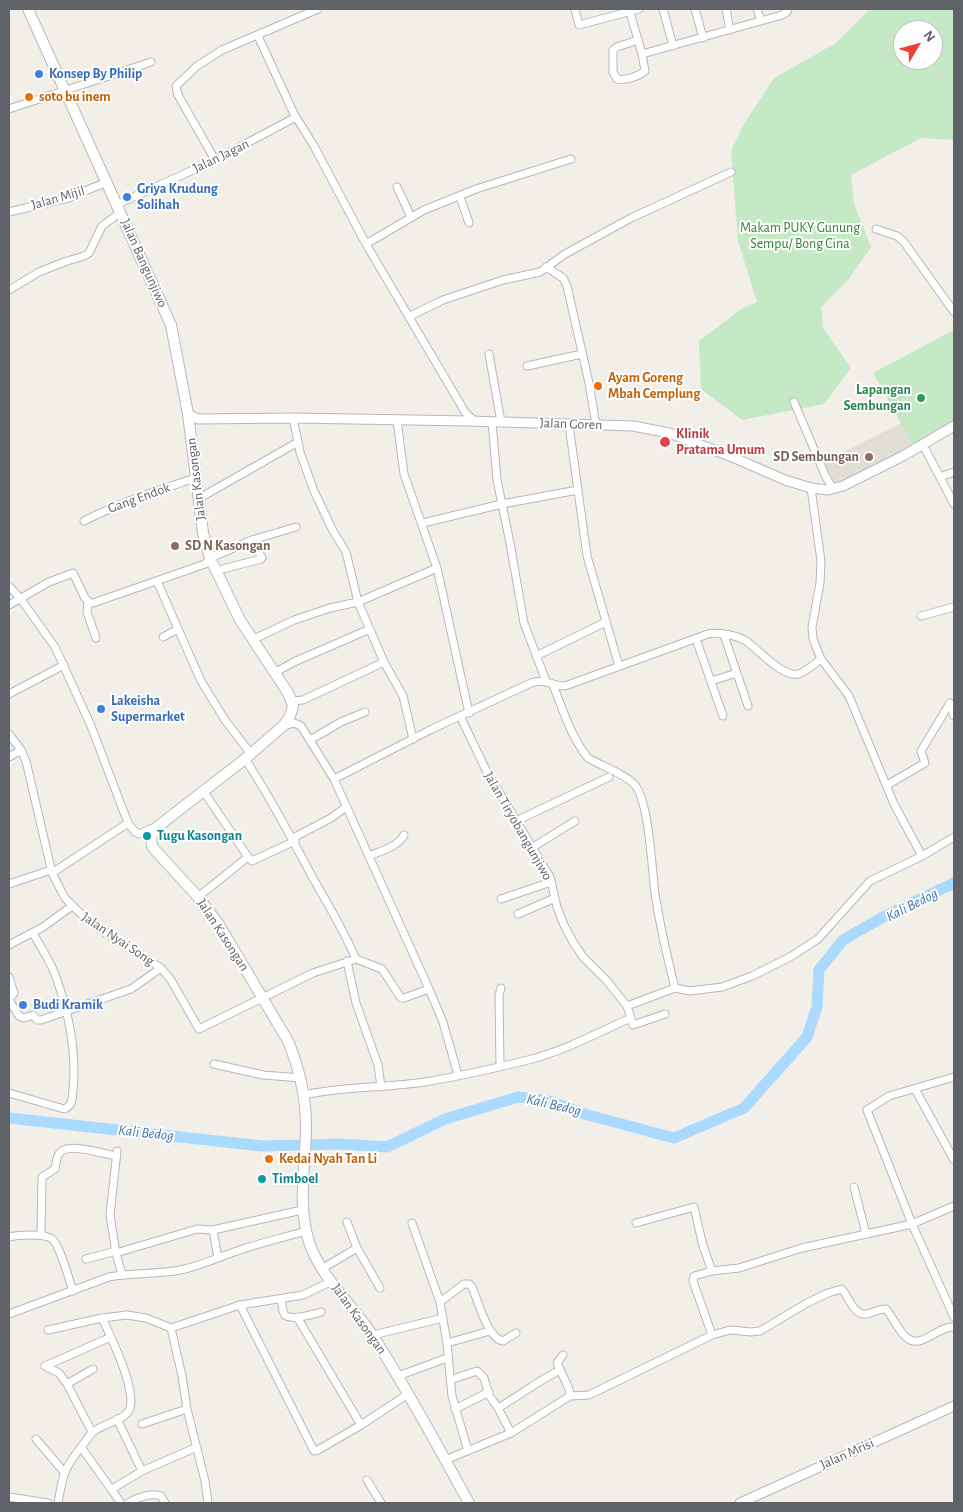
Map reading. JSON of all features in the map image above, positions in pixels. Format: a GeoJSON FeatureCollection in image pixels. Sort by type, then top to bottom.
{"type":"FeatureCollection","features":[{"type":"Feature","properties":{"kind":"main road","name":"Jalan Bangunjiwo"},"geometry":{"type":"LineString","coordinates":[[28,9],[171,325],[192,419]]}},
{"type":"Feature","properties":{"kind":"main road","name":"Jalan Kasongan"},"geometry":{"type":"LineString","coordinates":[[192,419],[195,478],[203,534],[210,558],[231,604],[292,703]]}},
{"type":"Feature","properties":{"kind":"main road"},"geometry":{"type":"LineString","coordinates":[[155,850],[152,846],[151,836],[164,822],[248,757],[283,726],[291,714],[292,703]]}},
{"type":"Feature","properties":{"kind":"main road","name":"Jalan Kasongan"},"geometry":{"type":"LineString","coordinates":[[155,850],[198,897],[226,936],[288,1041],[304,1094],[306,1126],[302,1210],[310,1244],[323,1268],[373,1335],[469,1503]]}},
{"type":"Feature","properties":{"kind":"street"},"geometry":{"type":"LineString","coordinates":[[215,160],[178,95],[176,86],[197,66],[211,57],[318,9]]}},
{"type":"Feature","properties":{"kind":"street"},"geometry":{"type":"LineString","coordinates":[[575,9],[579,26],[639,9]]}},
{"type":"Feature","properties":{"kind":"street"},"geometry":{"type":"LineString","coordinates":[[663,9],[674,46]]}},
{"type":"Feature","properties":{"kind":"street"},"geometry":{"type":"LineString","coordinates":[[695,9],[702,38]]}},
{"type":"Feature","properties":{"kind":"street"},"geometry":{"type":"LineString","coordinates":[[726,9],[730,30]]}},
{"type":"Feature","properties":{"kind":"street"},"geometry":{"type":"LineString","coordinates":[[757,9],[761,21]]}},
{"type":"Feature","properties":{"kind":"street"},"geometry":{"type":"LineString","coordinates":[[642,54],[761,21],[786,13],[788,9]]}},
{"type":"Feature","properties":{"kind":"street"},"geometry":{"type":"LineString","coordinates":[[630,10],[642,54],[644,72],[621,80],[616,78],[613,69],[613,50],[617,46],[638,40]]}},
{"type":"Feature","properties":{"kind":"street"},"geometry":{"type":"LineString","coordinates":[[258,36],[296,117],[326,167],[366,244],[465,412],[474,421]]}},
{"type":"Feature","properties":{"kind":"street"},"geometry":{"type":"LineString","coordinates":[[9,110],[151,62]]}},
{"type":"Feature","properties":{"kind":"street","name":"Jalan Jagan"},"geometry":{"type":"LineString","coordinates":[[9,290],[39,272],[89,253],[102,226],[119,208],[296,117]]}},
{"type":"Feature","properties":{"kind":"street"},"geometry":{"type":"LineString","coordinates":[[366,244],[411,217],[460,196],[571,159]]}},
{"type":"Feature","properties":{"kind":"street"},"geometry":{"type":"LineString","coordinates":[[410,316],[443,300],[510,278],[540,272],[564,254],[631,218],[731,172]]}},
{"type":"Feature","properties":{"kind":"street","name":"Jalan Mijil"},"geometry":{"type":"LineString","coordinates":[[9,212],[68,198],[107,182]]}},
{"type":"Feature","properties":{"kind":"street"},"geometry":{"type":"LineString","coordinates":[[397,186],[411,217]]}},
{"type":"Feature","properties":{"kind":"street"},"geometry":{"type":"LineString","coordinates":[[460,196],[469,223]]}},
{"type":"Feature","properties":{"kind":"street"},"geometry":{"type":"LineString","coordinates":[[876,229],[897,236],[904,242],[954,312]]}},
{"type":"Feature","properties":{"kind":"street"},"geometry":{"type":"LineString","coordinates":[[546,267],[563,278],[567,286],[596,425]]}},
{"type":"Feature","properties":{"kind":"street"},"geometry":{"type":"LineString","coordinates":[[489,354],[497,422],[497,480],[524,623],[536,656],[570,726],[588,758],[631,782],[636,786],[642,798],[656,895],[668,964],[675,988]]}},
{"type":"Feature","properties":{"kind":"street"},"geometry":{"type":"LineString","coordinates":[[527,366],[582,354]]}},
{"type":"Feature","properties":{"kind":"street"},"geometry":{"type":"LineString","coordinates":[[794,402],[824,474],[833,489]]}},
{"type":"Feature","properties":{"kind":"street"},"geometry":{"type":"LineString","coordinates":[[458,420],[464,417],[465,412]]}},
{"type":"Feature","properties":{"kind":"street"},"geometry":{"type":"LineString","coordinates":[[293,418],[298,442],[314,491],[333,531],[346,552],[358,602],[384,662],[406,702],[413,739]]}},
{"type":"Feature","properties":{"kind":"street","name":"Jalan Goren"},"geometry":{"type":"LineString","coordinates":[[192,419],[458,420],[633,426],[655,430],[730,456],[763,471],[810,488],[833,489],[843,486],[923,445],[954,426]]}},
{"type":"Feature","properties":{"kind":"street"},"geometry":{"type":"LineString","coordinates":[[397,420],[404,474],[409,492],[423,523],[437,568],[469,713]]}},
{"type":"Feature","properties":{"kind":"street"},"geometry":{"type":"LineString","coordinates":[[569,425],[587,556],[619,666]]}},
{"type":"Feature","properties":{"kind":"street"},"geometry":{"type":"LineString","coordinates":[[198,499],[298,442]]}},
{"type":"Feature","properties":{"kind":"street"},"geometry":{"type":"LineString","coordinates":[[923,445],[954,504]]}},
{"type":"Feature","properties":{"kind":"street"},"geometry":{"type":"LineString","coordinates":[[940,477],[954,472]]}},
{"type":"Feature","properties":{"kind":"street","name":"Gang Endok"},"geometry":{"type":"LineString","coordinates":[[84,521],[131,500],[195,478]]}},
{"type":"Feature","properties":{"kind":"street"},"geometry":{"type":"LineString","coordinates":[[810,488],[821,561],[820,583],[812,627],[813,639],[821,659],[849,696],[900,816],[922,856]]}},
{"type":"Feature","properties":{"kind":"street"},"geometry":{"type":"LineString","coordinates":[[423,523],[502,504],[578,490]]}},
{"type":"Feature","properties":{"kind":"street"},"geometry":{"type":"LineString","coordinates":[[88,602],[93,603],[205,564],[210,558],[252,540],[296,527]]}},
{"type":"Feature","properties":{"kind":"street"},"geometry":{"type":"LineString","coordinates":[[215,571],[261,559],[252,540]]}},
{"type":"Feature","properties":{"kind":"street"},"geometry":{"type":"LineString","coordinates":[[252,640],[294,620],[330,608],[358,602],[437,568]]}},
{"type":"Feature","properties":{"kind":"street"},"geometry":{"type":"LineString","coordinates":[[9,605],[49,582],[73,573],[88,602],[87,612],[96,638]]}},
{"type":"Feature","properties":{"kind":"street"},"geometry":{"type":"LineString","coordinates":[[157,581],[201,681],[248,757],[294,839],[343,930],[356,959]]}},
{"type":"Feature","properties":{"kind":"street"},"geometry":{"type":"LineString","coordinates":[[9,586],[50,638],[91,726],[128,823],[155,850]]}},
{"type":"Feature","properties":{"kind":"street"},"geometry":{"type":"LineString","coordinates":[[921,616],[954,607]]}},
{"type":"Feature","properties":{"kind":"street"},"geometry":{"type":"LineString","coordinates":[[536,656],[606,622]]}},
{"type":"Feature","properties":{"kind":"street"},"geometry":{"type":"LineString","coordinates":[[163,637],[178,629]]}},
{"type":"Feature","properties":{"kind":"street"},"geometry":{"type":"LineString","coordinates":[[274,672],[370,629]]}},
{"type":"Feature","properties":{"kind":"street"},"geometry":{"type":"LineString","coordinates":[[334,779],[531,683],[539,680],[564,686],[708,634],[717,632],[746,641],[770,662],[792,674],[798,674],[821,659]]}},
{"type":"Feature","properties":{"kind":"street"},"geometry":{"type":"LineString","coordinates":[[724,635],[748,706]]}},
{"type":"Feature","properties":{"kind":"street"},"geometry":{"type":"LineString","coordinates":[[696,639],[723,716]]}},
{"type":"Feature","properties":{"kind":"street"},"geometry":{"type":"LineString","coordinates":[[384,662],[303,700],[292,703],[305,731],[334,779],[429,989],[443,1022],[458,1075]]}},
{"type":"Feature","properties":{"kind":"street"},"geometry":{"type":"LineString","coordinates":[[9,694],[64,665]]}},
{"type":"Feature","properties":{"kind":"street"},"geometry":{"type":"LineString","coordinates":[[711,681],[737,673]]}},
{"type":"Feature","properties":{"kind":"street"},"geometry":{"type":"LineString","coordinates":[[887,785],[924,765],[926,762],[921,751],[950,703],[954,716]]}},
{"type":"Feature","properties":{"kind":"street"},"geometry":{"type":"LineString","coordinates":[[310,740],[341,722],[365,712]]}},
{"type":"Feature","properties":{"kind":"street","name":"Jalan Tiryobangunjiwo"},"geometry":{"type":"LineString","coordinates":[[460,716],[487,772],[533,848],[551,882],[564,925],[583,958],[607,981],[627,1006]]}},
{"type":"Feature","properties":{"kind":"street"},"geometry":{"type":"LineString","coordinates":[[283,726],[290,723],[298,723],[305,731]]}},
{"type":"Feature","properties":{"kind":"street","name":"Jalan Nyai Song"},"geometry":{"type":"LineString","coordinates":[[9,734],[21,750],[28,768],[52,871],[61,893],[72,906],[101,930],[161,968],[171,980],[199,1029],[262,998]]}},
{"type":"Feature","properties":{"kind":"street"},"geometry":{"type":"LineString","coordinates":[[9,757],[21,750]]}},
{"type":"Feature","properties":{"kind":"street"},"geometry":{"type":"LineString","coordinates":[[516,821],[609,777]]}},
{"type":"Feature","properties":{"kind":"street"},"geometry":{"type":"LineString","coordinates":[[204,792],[252,861],[346,808]]}},
{"type":"Feature","properties":{"kind":"street"},"geometry":{"type":"LineString","coordinates":[[533,848],[575,821]]}},
{"type":"Feature","properties":{"kind":"street"},"geometry":{"type":"LineString","coordinates":[[135,832],[141,834],[164,822]]}},
{"type":"Feature","properties":{"kind":"street"},"geometry":{"type":"LineString","coordinates":[[9,884],[52,871],[128,823]]}},
{"type":"Feature","properties":{"kind":"street"},"geometry":{"type":"LineString","coordinates":[[369,856],[402,840],[404,835]]}},
{"type":"Feature","properties":{"kind":"street"},"geometry":{"type":"LineString","coordinates":[[665,1014],[633,1025],[627,1006],[675,988],[690,992],[722,988],[752,976],[790,957],[818,939],[870,881],[922,856],[954,837]]}},
{"type":"Feature","properties":{"kind":"street"},"geometry":{"type":"LineString","coordinates":[[198,897],[248,857]]}},
{"type":"Feature","properties":{"kind":"street"},"geometry":{"type":"LineString","coordinates":[[501,899],[551,882]]}},
{"type":"Feature","properties":{"kind":"street"},"geometry":{"type":"LineString","coordinates":[[518,914],[555,898]]}},
{"type":"Feature","properties":{"kind":"street"},"geometry":{"type":"LineString","coordinates":[[9,945],[33,933],[72,906]]}},
{"type":"Feature","properties":{"kind":"street"},"geometry":{"type":"LineString","coordinates":[[9,1093],[64,1109],[71,1105],[75,1077],[73,1050],[66,1011],[54,972],[33,933]]}},
{"type":"Feature","properties":{"kind":"street"},"geometry":{"type":"LineString","coordinates":[[262,998],[313,973],[356,959],[382,969],[401,998],[429,989]]}},
{"type":"Feature","properties":{"kind":"street"},"geometry":{"type":"LineString","coordinates":[[347,961],[356,1003],[378,1065],[381,1087]]}},
{"type":"Feature","properties":{"kind":"street"},"geometry":{"type":"LineString","coordinates":[[9,977],[14,995],[9,999],[18,1015],[22,1018],[33,1015],[37,1020],[41,1020],[131,989],[161,968]]}},
{"type":"Feature","properties":{"kind":"street"},"geometry":{"type":"LineString","coordinates":[[500,1066],[499,996],[501,988]]}},
{"type":"Feature","properties":{"kind":"street"},"geometry":{"type":"LineString","coordinates":[[304,1094],[324,1090],[381,1087],[424,1082],[533,1059],[564,1048],[631,1018]]}},
{"type":"Feature","properties":{"kind":"street"},"geometry":{"type":"LineString","coordinates":[[214,1064],[263,1075],[300,1078]]}},
{"type":"Feature","properties":{"kind":"street"},"geometry":{"type":"LineString","coordinates":[[954,1076],[889,1096],[867,1110],[912,1224],[954,1317]]}},
{"type":"Feature","properties":{"kind":"street"},"geometry":{"type":"LineString","coordinates":[[915,1089],[954,1160]]}},
{"type":"Feature","properties":{"kind":"street"},"geometry":{"type":"LineString","coordinates":[[41,1236],[42,1177],[55,1169],[58,1154],[62,1150],[72,1147],[116,1154],[110,1215],[122,1274]]}},
{"type":"Feature","properties":{"kind":"street"},"geometry":{"type":"LineString","coordinates":[[854,1187],[866,1234]]}},
{"type":"Feature","properties":{"kind":"street"},"geometry":{"type":"LineString","coordinates":[[712,1335],[693,1278],[696,1275],[739,1268],[802,1248],[912,1224],[954,1206]]}},
{"type":"Feature","properties":{"kind":"street"},"geometry":{"type":"LineString","coordinates":[[636,1223],[694,1207],[703,1246],[712,1271]]}},
{"type":"Feature","properties":{"kind":"street"},"geometry":{"type":"LineString","coordinates":[[86,1259],[197,1230],[213,1230],[302,1210]]}},
{"type":"Feature","properties":{"kind":"street"},"geometry":{"type":"LineString","coordinates":[[347,1222],[357,1248],[380,1288]]}},
{"type":"Feature","properties":{"kind":"street"},"geometry":{"type":"LineString","coordinates":[[412,1223],[440,1302],[455,1409],[468,1451]]}},
{"type":"Feature","properties":{"kind":"street"},"geometry":{"type":"LineString","coordinates":[[213,1230],[218,1258]]}},
{"type":"Feature","properties":{"kind":"street"},"geometry":{"type":"LineString","coordinates":[[9,1314],[109,1277],[122,1274],[169,1272],[203,1264],[245,1248],[306,1231]]}},
{"type":"Feature","properties":{"kind":"street"},"geometry":{"type":"LineString","coordinates":[[9,1237],[41,1236],[48,1237],[54,1241],[73,1291]]}},
{"type":"Feature","properties":{"kind":"street"},"geometry":{"type":"LineString","coordinates":[[323,1268],[357,1248]]}},
{"type":"Feature","properties":{"kind":"street"},"geometry":{"type":"LineString","coordinates":[[48,1330],[121,1315],[136,1316],[171,1328],[240,1305],[303,1295],[332,1281]]}},
{"type":"Feature","properties":{"kind":"street"},"geometry":{"type":"LineString","coordinates":[[440,1302],[464,1284],[470,1284],[490,1331],[496,1338],[501,1342],[516,1333]]}},
{"type":"Feature","properties":{"kind":"street"},"geometry":{"type":"LineString","coordinates":[[445,1460],[511,1433],[570,1396],[589,1395],[712,1335],[730,1330],[753,1332],[764,1330],[807,1303],[842,1289],[848,1300],[860,1313],[866,1314],[886,1309],[904,1336],[911,1341],[920,1341],[944,1328],[954,1327]]}},
{"type":"Feature","properties":{"kind":"street"},"geometry":{"type":"LineString","coordinates":[[281,1299],[285,1314],[297,1317],[321,1312]]}},
{"type":"Feature","properties":{"kind":"street"},"geometry":{"type":"LineString","coordinates":[[240,1305],[314,1451],[361,1425],[408,1394]]}},
{"type":"Feature","properties":{"kind":"street"},"geometry":{"type":"LineString","coordinates":[[297,1317],[361,1425]]}},
{"type":"Feature","properties":{"kind":"street"},"geometry":{"type":"LineString","coordinates":[[58,1503],[64,1472],[92,1432],[128,1412],[131,1404],[127,1380],[111,1336],[102,1318]]}},
{"type":"Feature","properties":{"kind":"street"},"geometry":{"type":"LineString","coordinates":[[373,1335],[443,1318]]}},
{"type":"Feature","properties":{"kind":"street"},"geometry":{"type":"LineString","coordinates":[[171,1328],[208,1503]]}},
{"type":"Feature","properties":{"kind":"street"},"geometry":{"type":"LineString","coordinates":[[447,1343],[490,1331]]}},
{"type":"Feature","properties":{"kind":"street"},"geometry":{"type":"LineString","coordinates":[[92,1432],[67,1384],[59,1373],[46,1366],[111,1336]]}},
{"type":"Feature","properties":{"kind":"street"},"geometry":{"type":"LineString","coordinates":[[563,1355],[557,1363],[569,1389],[570,1396]]}},
{"type":"Feature","properties":{"kind":"street"},"geometry":{"type":"LineString","coordinates":[[398,1376],[448,1358]]}},
{"type":"Feature","properties":{"kind":"street"},"geometry":{"type":"LineString","coordinates":[[67,1384],[93,1369]]}},
{"type":"Feature","properties":{"kind":"street"},"geometry":{"type":"LineString","coordinates":[[498,1408],[524,1393],[541,1379],[560,1370]]}},
{"type":"Feature","properties":{"kind":"street"},"geometry":{"type":"LineString","coordinates":[[450,1380],[477,1371],[484,1378],[489,1392],[511,1433]]}},
{"type":"Feature","properties":{"kind":"street"},"geometry":{"type":"LineString","coordinates":[[455,1409],[489,1392]]}},
{"type":"Feature","properties":{"kind":"street","name":"Jalan Mrisi"},"geometry":{"type":"LineString","coordinates":[[740,1503],[954,1406]]}},
{"type":"Feature","properties":{"kind":"street"},"geometry":{"type":"LineString","coordinates":[[142,1424],[187,1409]]}},
{"type":"Feature","properties":{"kind":"street"},"geometry":{"type":"LineString","coordinates":[[117,1419],[142,1470]]}},
{"type":"Feature","properties":{"kind":"street"},"geometry":{"type":"LineString","coordinates":[[36,1438],[64,1472]]}},
{"type":"Feature","properties":{"kind":"street"},"geometry":{"type":"LineString","coordinates":[[81,1447],[121,1503]]}},
{"type":"Feature","properties":{"kind":"street"},"geometry":{"type":"LineString","coordinates":[[112,1489],[142,1470],[197,1447]]}},
{"type":"Feature","properties":{"kind":"street"},"geometry":{"type":"LineString","coordinates":[[367,1480],[381,1503]]}},
{"type":"Feature","properties":{"kind":"street"},"geometry":{"type":"LineString","coordinates":[[128,1503],[135,1499],[156,1494],[161,1496],[164,1503]]}},
{"type":"Feature","properties":{"kind":"street"},"geometry":{"type":"LineString","coordinates":[[9,1497],[48,1503]]}},
{"type":"Feature","properties":{"kind":"shaded area","name":"SD Sembungan"},"geometry":{"type":"Polygon","coordinates":[[[901,423],[916,450],[836,492],[821,463],[901,423]]]}},
{"type":"Feature","properties":{"kind":"green space","name":"Makam PUKY Gunung Sempu/ Bong Cina"},"geometry":{"type":"Polygon","coordinates":[[[870,9],[954,9],[954,140],[921,138],[851,175],[854,204],[871,247],[848,280],[821,307],[823,328],[851,368],[824,404],[742,420],[701,389],[699,341],[743,308],[757,302],[738,241],[731,151],[742,127],[774,78],[836,43],[870,9]]]}},
{"type":"Feature","properties":{"kind":"green space","name":"Lapangan Sembungan"},"geometry":{"type":"Polygon","coordinates":[[[954,330],[954,427],[916,450],[873,373],[954,330]]]}},
{"type":"Feature","properties":{"kind":"waterway","name":"Kali Bedog"},"geometry":{"type":"LineString","coordinates":[[9,1118],[262,1146],[340,1144],[387,1147],[445,1119],[518,1097],[549,1101],[584,1114],[674,1138],[744,1108],[807,1037],[817,1007],[819,970],[843,940],[883,917],[954,883]]}},
{"type":"Feature","properties":{"kind":"place","name":"Konsep By Philip"},"geometry":{"type":"Point","coordinates":[39,74]}},
{"type":"Feature","properties":{"kind":"place","name":"soto bu inem"},"geometry":{"type":"Point","coordinates":[29,97]}},
{"type":"Feature","properties":{"kind":"place","name":"Griya Krudung Solihah"},"geometry":{"type":"Point","coordinates":[127,197]}},
{"type":"Feature","properties":{"kind":"place","name":"Ayam Goreng Mbah Cemplung"},"geometry":{"type":"Point","coordinates":[598,386]}},
{"type":"Feature","properties":{"kind":"place","name":"Lapangan Sembungan"},"geometry":{"type":"Point","coordinates":[921,398]}},
{"type":"Feature","properties":{"kind":"place","name":"Klinik Pratama Umum"},"geometry":{"type":"Point","coordinates":[665,442]}},
{"type":"Feature","properties":{"kind":"place","name":"SD Sembungan"},"geometry":{"type":"Point","coordinates":[869,457]}},
{"type":"Feature","properties":{"kind":"place","name":"SD N Kasongan"},"geometry":{"type":"Point","coordinates":[175,546]}},
{"type":"Feature","properties":{"kind":"place","name":"Lakeisha Supermarket"},"geometry":{"type":"Point","coordinates":[101,709]}},
{"type":"Feature","properties":{"kind":"place","name":"Tugu Kasongan"},"geometry":{"type":"Point","coordinates":[147,836]}},
{"type":"Feature","properties":{"kind":"place","name":"Budi Kramik"},"geometry":{"type":"Point","coordinates":[23,1005]}},
{"type":"Feature","properties":{"kind":"place","name":"Kedai Nyah Tan Li"},"geometry":{"type":"Point","coordinates":[269,1159]}},
{"type":"Feature","properties":{"kind":"place","name":"Timboel"},"geometry":{"type":"Point","coordinates":[262,1179]}}]}
